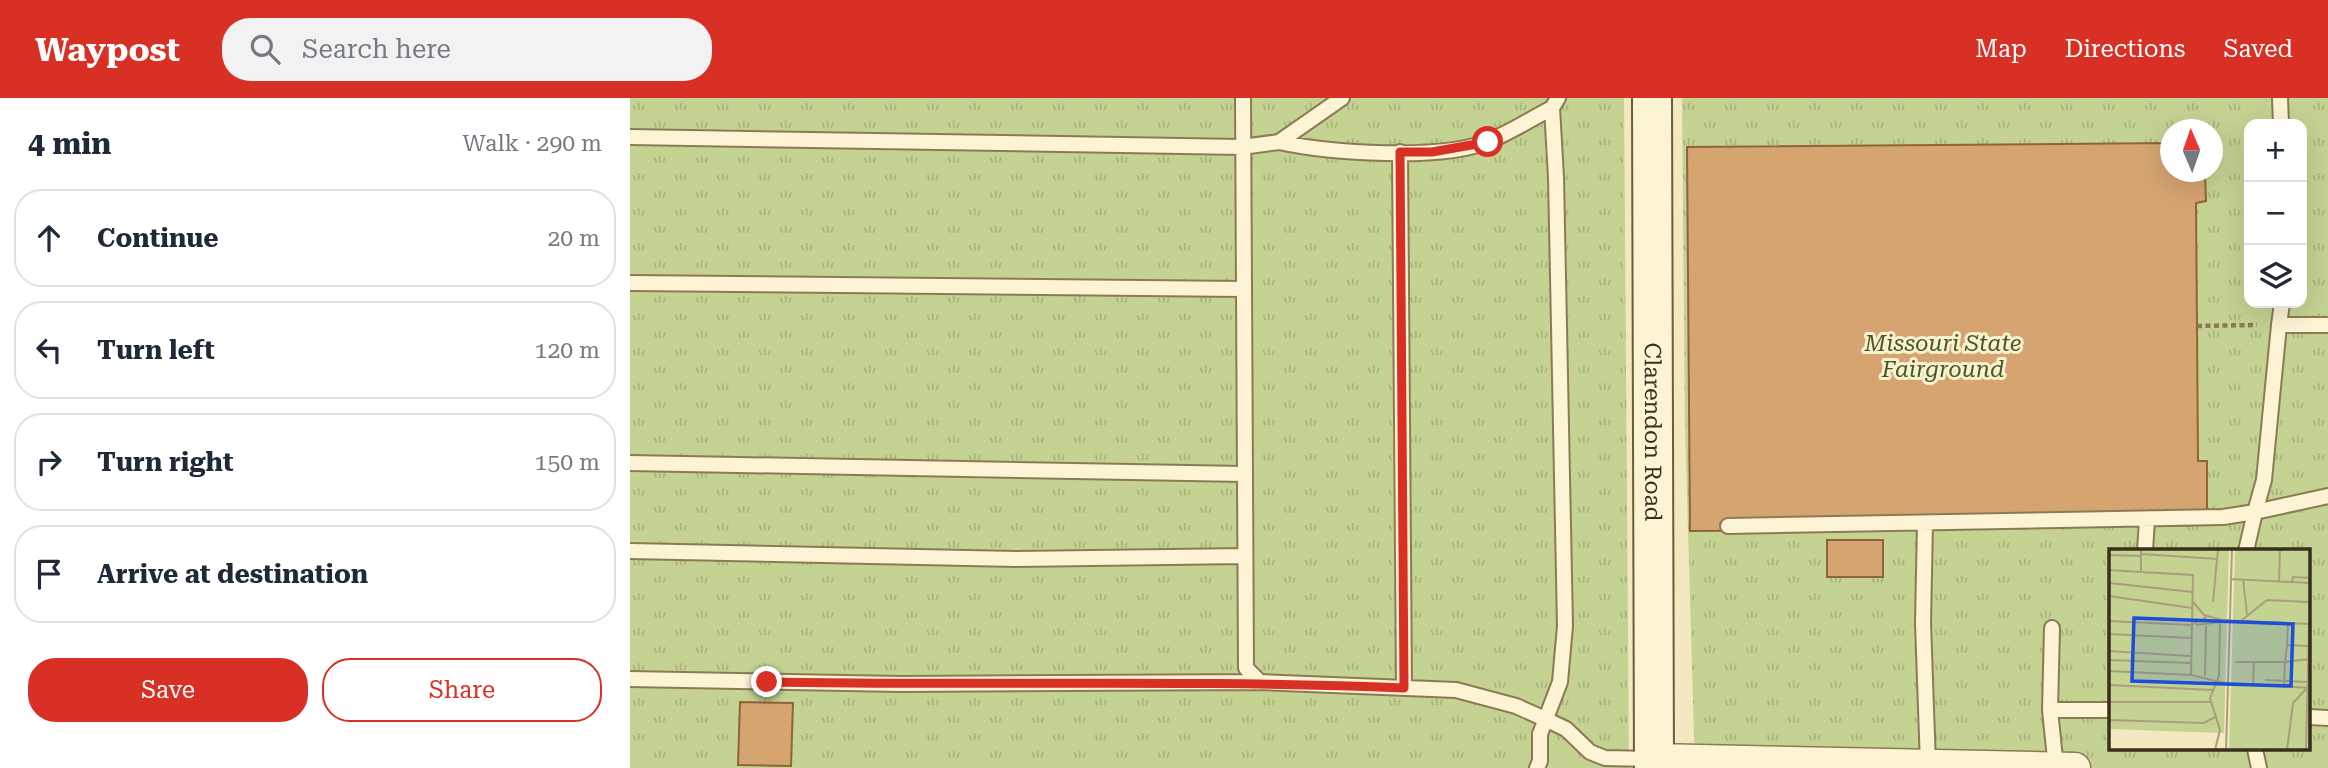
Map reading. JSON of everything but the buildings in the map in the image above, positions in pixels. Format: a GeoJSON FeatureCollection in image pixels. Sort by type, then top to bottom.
{"type":"FeatureCollection","features":[{"type":"Feature","properties":{"kind":"street","name":"Clarendon Road"},"geometry":{"type":"LineString","coordinates":[[1652,98],[1654,764]]}},
{"type":"Feature","properties":{"kind":"street"},"geometry":{"type":"LineString","coordinates":[[1654,764],[2075,768]]}},
{"type":"Feature","properties":{"kind":"lane"},"geometry":{"type":"LineString","coordinates":[[1243,98],[1246,668],[1260,682]]}},
{"type":"Feature","properties":{"kind":"lane"},"geometry":{"type":"LineString","coordinates":[[1279,142],[1342,98]]}},
{"type":"Feature","properties":{"kind":"lane"},"geometry":{"type":"LineString","coordinates":[[2280,98],[2281,119]]}},
{"type":"Feature","properties":{"kind":"lane"},"geometry":{"type":"LineString","coordinates":[[630,137],[1242,148],[1279,142],[1321,151],[1432,152],[1488,142],[1555,103],[1564,626],[1560,682],[1545,719],[1537,768]]}},
{"type":"Feature","properties":{"kind":"lane"},"geometry":{"type":"LineString","coordinates":[[1400,152],[1404,688]]}},
{"type":"Feature","properties":{"kind":"lane"},"geometry":{"type":"LineString","coordinates":[[630,283],[1242,289]]}},
{"type":"Feature","properties":{"kind":"lane"},"geometry":{"type":"LineString","coordinates":[[2246,549],[2264,480],[2281,308]]}},
{"type":"Feature","properties":{"kind":"lane"},"geometry":{"type":"LineString","coordinates":[[2279,326],[2328,326]]}},
{"type":"Feature","properties":{"kind":"lane"},"geometry":{"type":"LineString","coordinates":[[630,463],[1244,474]]}},
{"type":"Feature","properties":{"kind":"lane"},"geometry":{"type":"LineString","coordinates":[[1728,526],[2223,517],[2328,496]]}},
{"type":"Feature","properties":{"kind":"lane"},"geometry":{"type":"LineString","coordinates":[[2145,549],[2147,519]]}},
{"type":"Feature","properties":{"kind":"lane"},"geometry":{"type":"LineString","coordinates":[[1925,523],[1923,623],[1928,765]]}},
{"type":"Feature","properties":{"kind":"lane"},"geometry":{"type":"LineString","coordinates":[[630,551],[1016,559],[1245,556]]}},
{"type":"Feature","properties":{"kind":"lane"},"geometry":{"type":"LineString","coordinates":[[2052,628],[2050,710],[2056,768]]}},
{"type":"Feature","properties":{"kind":"lane"},"geometry":{"type":"LineString","coordinates":[[630,679],[901,684],[1260,682],[1456,690],[1516,706],[1545,719],[1566,729],[1590,752],[1605,758],[1654,764]]}},
{"type":"Feature","properties":{"kind":"lane"},"geometry":{"type":"LineString","coordinates":[[2050,710],[2109,710]]}},
{"type":"Feature","properties":{"kind":"lane"},"geometry":{"type":"LineString","coordinates":[[2310,717],[2328,718]]}},
{"type":"Feature","properties":{"kind":"lane"},"geometry":{"type":"LineString","coordinates":[[2255,750],[2259,768]]}},
{"type":"Feature","properties":{"kind":"path"},"geometry":{"type":"LineString","coordinates":[[2197,326],[2279,326]]}},
{"type":"Feature","properties":{"kind":"green space"},"geometry":{"type":"Polygon","coordinates":[[[630,98],[1624,98],[1629,768],[630,768],[630,98]]]}},
{"type":"Feature","properties":{"kind":"green space","name":"Missouri State Fairground"},"geometry":{"type":"Polygon","coordinates":[[[1682,98],[2328,98],[2328,768],[1695,768],[1685,428],[1682,98]]]}},
{"type":"Feature","properties":{"kind":"route"},"geometry":{"type":"LineString","coordinates":[[767,682],[1186,685],[1260,682],[1404,688],[1400,152],[1432,152],[1488,142]]}}]}
